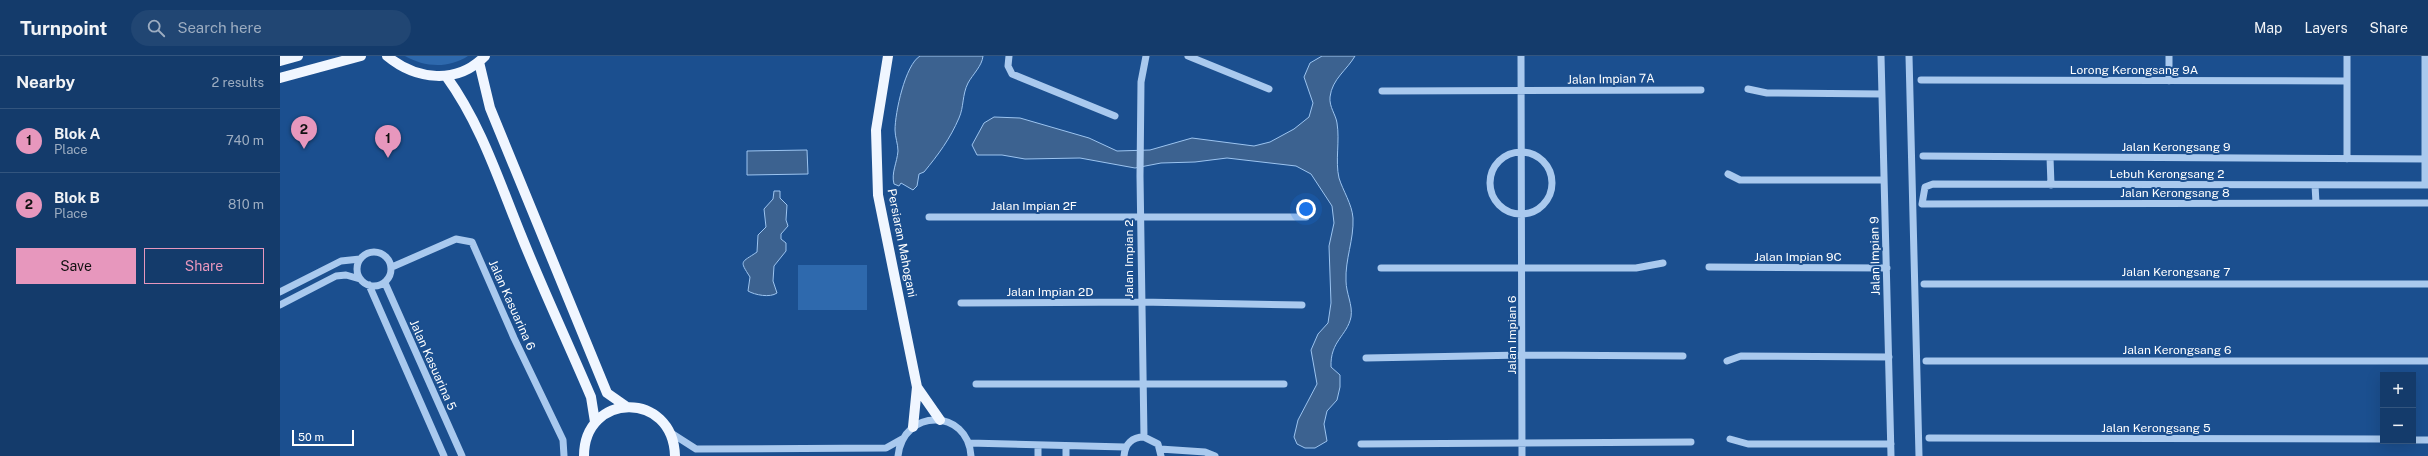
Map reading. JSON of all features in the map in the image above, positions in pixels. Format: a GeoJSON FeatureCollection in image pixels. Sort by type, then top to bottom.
{"type":"FeatureCollection","features":[{"type":"Feature","properties":{"kind":"main road"},"geometry":{"type":"LineString","coordinates":[[280,61],[298,56]]}},
{"type":"Feature","properties":{"kind":"main road"},"geometry":{"type":"LineString","coordinates":[[280,78],[361,56]]}},
{"type":"Feature","properties":{"kind":"main road"},"geometry":{"type":"LineString","coordinates":[[387,56],[398,65],[413,73],[430,76],[446,76],[458,73],[482,59],[490,108],[607,393],[628,407]]}},
{"type":"Feature","properties":{"kind":"main road","name":"Persiaran Mahogani"},"geometry":{"type":"LineString","coordinates":[[888,56],[876,130],[878,195],[917,387]]}},
{"type":"Feature","properties":{"kind":"main road"},"geometry":{"type":"LineString","coordinates":[[446,76],[461,97],[476,125],[528,252],[591,397],[595,422]]}},
{"type":"Feature","properties":{"kind":"main road"},"geometry":{"type":"LineString","coordinates":[[917,387],[940,420]]}},
{"type":"Feature","properties":{"kind":"main road"},"geometry":{"type":"LineString","coordinates":[[913,427],[917,387]]}},
{"type":"Feature","properties":{"kind":"main road"},"geometry":{"type":"LineString","coordinates":[[584,456],[584,446],[588,433],[595,422],[615,409],[628,407],[638,408],[653,414],[666,424],[671,433],[675,456]]}},
{"type":"Feature","properties":{"kind":"street"},"geometry":{"type":"LineString","coordinates":[[1009,56],[1008,66],[1012,74],[1115,116]]}},
{"type":"Feature","properties":{"kind":"street","name":"Jalan Impian 2"},"geometry":{"type":"LineString","coordinates":[[1144,437],[1140,302],[1140,135],[1141,82],[1146,56]]}},
{"type":"Feature","properties":{"kind":"street"},"geometry":{"type":"LineString","coordinates":[[1188,56],[1269,89]]}},
{"type":"Feature","properties":{"kind":"street","name":"Jalan Impian 6"},"geometry":{"type":"LineString","coordinates":[[1521,56],[1523,268],[1522,456]]}},
{"type":"Feature","properties":{"kind":"street","name":"Jalan Impian 9"},"geometry":{"type":"LineString","coordinates":[[1881,56],[1891,456]]}},
{"type":"Feature","properties":{"kind":"street"},"geometry":{"type":"LineString","coordinates":[[1909,56],[1919,456]]}},
{"type":"Feature","properties":{"kind":"street"},"geometry":{"type":"LineString","coordinates":[[2170,56],[2170,81]]}},
{"type":"Feature","properties":{"kind":"street"},"geometry":{"type":"LineString","coordinates":[[2347,56],[2347,159]]}},
{"type":"Feature","properties":{"kind":"street"},"geometry":{"type":"LineString","coordinates":[[2425,56],[2426,185]]}},
{"type":"Feature","properties":{"kind":"street","name":"Lorong Kerongsang 9A"},"geometry":{"type":"LineString","coordinates":[[1921,80],[2347,81]]}},
{"type":"Feature","properties":{"kind":"street"},"geometry":{"type":"LineString","coordinates":[[1748,89],[1767,93],[1882,94]]}},
{"type":"Feature","properties":{"kind":"street","name":"Jalan Impian 7A"},"geometry":{"type":"LineString","coordinates":[[1382,91],[1701,90]]}},
{"type":"Feature","properties":{"kind":"street"},"geometry":{"type":"LineString","coordinates":[[1521,151],[1539,156],[1546,163],[1553,181],[1550,196],[1541,208],[1522,214],[1511,212],[1501,207],[1490,189],[1490,178],[1493,168],[1500,159],[1509,154],[1521,151]]}},
{"type":"Feature","properties":{"kind":"street","name":"Jalan Kerongsang 9"},"geometry":{"type":"LineString","coordinates":[[1923,156],[2426,159]]}},
{"type":"Feature","properties":{"kind":"street"},"geometry":{"type":"LineString","coordinates":[[2050,157],[2050,185]]}},
{"type":"Feature","properties":{"kind":"street"},"geometry":{"type":"LineString","coordinates":[[1728,174],[1740,180],[1884,180]]}},
{"type":"Feature","properties":{"kind":"street","name":"Lebuh Kerongsang 2"},"geometry":{"type":"LineString","coordinates":[[1922,204],[1925,187],[1933,184],[2426,185]]}},
{"type":"Feature","properties":{"kind":"street"},"geometry":{"type":"LineString","coordinates":[[2315,185],[2316,203]]}},
{"type":"Feature","properties":{"kind":"street","name":"Jalan Kerongsang 8"},"geometry":{"type":"LineString","coordinates":[[1922,204],[2428,203]]}},
{"type":"Feature","properties":{"kind":"street","name":"Jalan Impian 2F"},"geometry":{"type":"LineString","coordinates":[[929,217],[1306,217]]}},
{"type":"Feature","properties":{"kind":"street","name":"Jalan Kasuarina 6"},"geometry":{"type":"LineString","coordinates":[[392,267],[456,239],[472,242],[514,338],[563,440],[564,456]]}},
{"type":"Feature","properties":{"kind":"street"},"geometry":{"type":"LineString","coordinates":[[280,292],[340,261],[360,259],[369,252],[381,252],[388,259],[392,267],[389,278],[385,283],[369,285]]}},
{"type":"Feature","properties":{"kind":"street"},"geometry":{"type":"LineString","coordinates":[[360,259],[357,269],[360,279]]}},
{"type":"Feature","properties":{"kind":"street"},"geometry":{"type":"LineString","coordinates":[[1381,268],[1636,268],[1663,263]]}},
{"type":"Feature","properties":{"kind":"street","name":"Jalan Impian 9C"},"geometry":{"type":"LineString","coordinates":[[1709,267],[1887,268]]}},
{"type":"Feature","properties":{"kind":"street"},"geometry":{"type":"LineString","coordinates":[[280,306],[336,276],[346,275],[360,279],[369,285],[444,456]]}},
{"type":"Feature","properties":{"kind":"street","name":"Jalan Kasuarina 5"},"geometry":{"type":"LineString","coordinates":[[385,283],[462,456]]}},
{"type":"Feature","properties":{"kind":"street","name":"Jalan Kerongsang 7"},"geometry":{"type":"LineString","coordinates":[[1924,284],[2428,284]]}},
{"type":"Feature","properties":{"kind":"street","name":"Jalan Impian 2D"},"geometry":{"type":"LineString","coordinates":[[961,303],[1140,302],[1302,305]]}},
{"type":"Feature","properties":{"kind":"street"},"geometry":{"type":"LineString","coordinates":[[1366,358],[1522,355],[1683,356]]}},
{"type":"Feature","properties":{"kind":"street"},"geometry":{"type":"LineString","coordinates":[[1727,361],[1741,356],[1889,357]]}},
{"type":"Feature","properties":{"kind":"street","name":"Jalan Kerongsang 6"},"geometry":{"type":"LineString","coordinates":[[1926,361],[2428,361]]}},
{"type":"Feature","properties":{"kind":"street"},"geometry":{"type":"LineString","coordinates":[[976,384],[1284,384]]}},
{"type":"Feature","properties":{"kind":"street"},"geometry":{"type":"LineString","coordinates":[[671,433],[696,449],[886,448],[902,439],[913,427],[921,422],[940,420],[948,422],[961,430],[969,443],[971,456]]}},
{"type":"Feature","properties":{"kind":"street"},"geometry":{"type":"LineString","coordinates":[[1124,456],[1125,447],[1131,440],[1144,437],[1154,441],[1161,453],[1205,452],[1215,456]]}},
{"type":"Feature","properties":{"kind":"street","name":"Jalan Kerongsang 5"},"geometry":{"type":"LineString","coordinates":[[1929,438],[2380,440]]}},
{"type":"Feature","properties":{"kind":"street"},"geometry":{"type":"LineString","coordinates":[[898,456],[902,439]]}},
{"type":"Feature","properties":{"kind":"street"},"geometry":{"type":"LineString","coordinates":[[1730,439],[1748,444],[1891,444]]}},
{"type":"Feature","properties":{"kind":"street"},"geometry":{"type":"LineString","coordinates":[[2416,440],[2428,440]]}},
{"type":"Feature","properties":{"kind":"street"},"geometry":{"type":"LineString","coordinates":[[1361,444],[1690,442]]}},
{"type":"Feature","properties":{"kind":"street"},"geometry":{"type":"LineString","coordinates":[[969,443],[1038,446],[1125,447]]}},
{"type":"Feature","properties":{"kind":"street"},"geometry":{"type":"LineString","coordinates":[[1038,446],[1038,456]]}},
{"type":"Feature","properties":{"kind":"street"},"geometry":{"type":"LineString","coordinates":[[1066,446],[1066,456]]}},
{"type":"Feature","properties":{"kind":"shaded area"},"geometry":{"type":"Polygon","coordinates":[[[405,56],[468,56],[452,63],[436,65],[412,60],[405,56]]]}},
{"type":"Feature","properties":{"kind":"shaded area"},"geometry":{"type":"Polygon","coordinates":[[[920,56],[983,56],[979,67],[966,87],[961,114],[952,133],[929,166],[924,172],[919,174],[917,186],[913,190],[901,183],[899,186],[894,184],[893,180],[898,151],[895,122],[905,79],[915,61],[920,56]]]}},
{"type":"Feature","properties":{"kind":"shaded area"},"geometry":{"type":"Polygon","coordinates":[[[1322,56],[1355,56],[1337,80],[1331,91],[1330,97],[1338,130],[1337,165],[1339,178],[1353,218],[1346,273],[1346,286],[1351,317],[1349,324],[1333,351],[1331,358],[1331,367],[1340,375],[1340,387],[1337,400],[1327,411],[1324,424],[1327,441],[1315,448],[1305,448],[1297,444],[1294,437],[1298,420],[1317,384],[1311,350],[1318,334],[1328,323],[1331,303],[1329,246],[1334,223],[1332,206],[1311,174],[1296,166],[1227,158],[1195,162],[1161,163],[1135,168],[1080,158],[1025,159],[1002,155],[977,155],[972,145],[984,123],[994,117],[1020,118],[1089,138],[1117,151],[1150,150],[1192,138],[1254,146],[1270,142],[1294,129],[1309,117],[1313,103],[1304,77],[1310,63],[1322,56]]]}},
{"type":"Feature","properties":{"kind":"shaded area"},"geometry":{"type":"Polygon","coordinates":[[[807,150],[808,174],[747,175],[747,151],[807,150]]]}},
{"type":"Feature","properties":{"kind":"shaded area"},"geometry":{"type":"Polygon","coordinates":[[[774,191],[780,191],[780,198],[787,205],[786,220],[788,226],[781,234],[781,239],[786,243],[786,251],[774,266],[773,281],[777,293],[774,295],[754,294],[748,291],[750,277],[743,265],[743,262],[757,252],[758,235],[766,227],[764,209],[773,199],[774,191]]]}},
{"type":"Feature","properties":{"kind":"shaded area"},"geometry":{"type":"Polygon","coordinates":[[[798,265],[867,265],[867,310],[798,310],[798,265]]]}},
{"type":"Feature","properties":{"kind":"place","name":"Blok B"},"geometry":{"type":"Point","coordinates":[304,149]}},
{"type":"Feature","properties":{"kind":"place","name":"Blok A"},"geometry":{"type":"Point","coordinates":[388,158]}}]}
